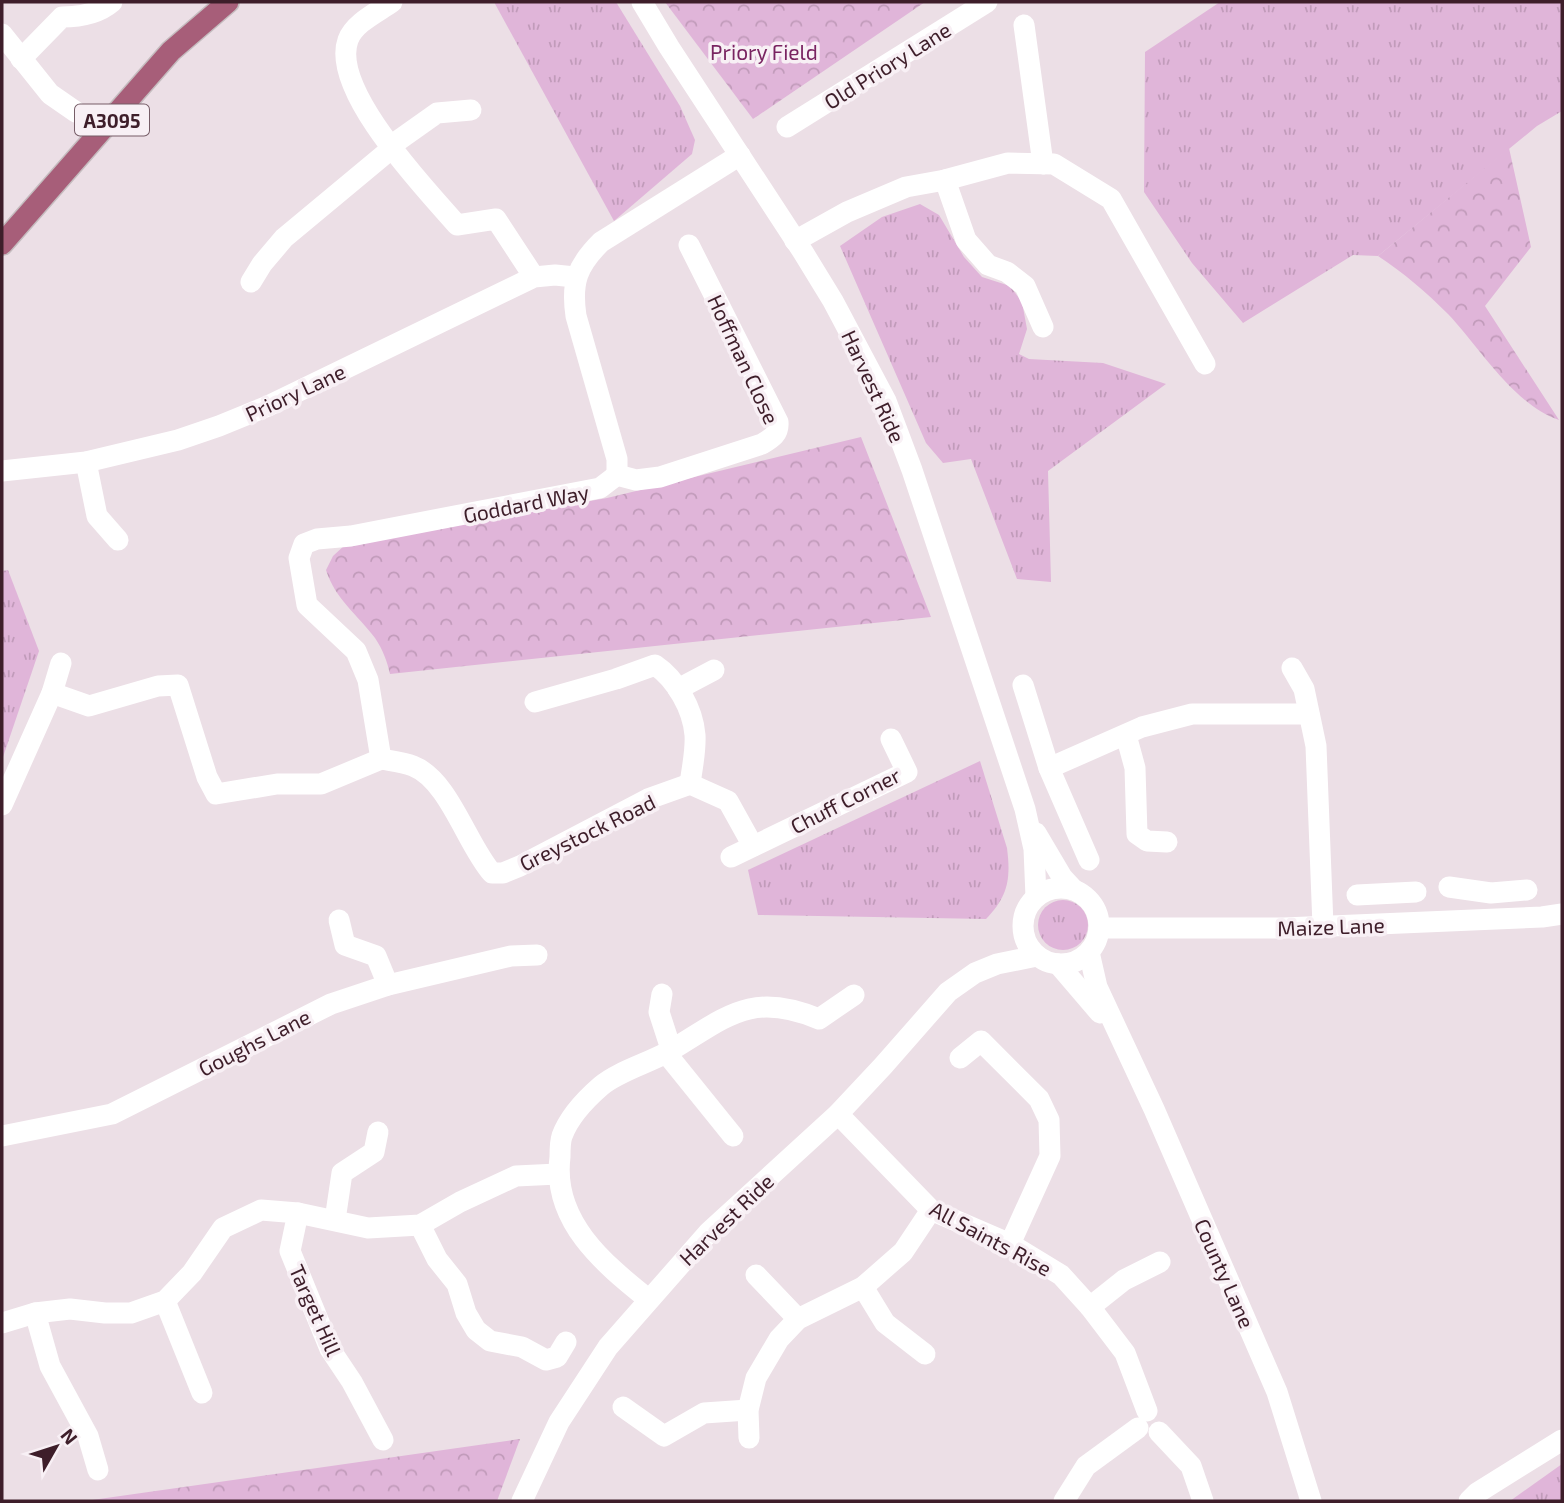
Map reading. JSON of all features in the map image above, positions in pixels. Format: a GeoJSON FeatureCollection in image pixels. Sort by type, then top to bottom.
{"type":"FeatureCollection","features":[{"type":"Feature","properties":{"kind":"main road","name":"A3095"},"geometry":{"type":"LineString","coordinates":[[2,244],[171,51],[228,2]]}},
{"type":"Feature","properties":{"kind":"street"},"geometry":{"type":"LineString","coordinates":[[21,59],[62,17],[82,17],[112,2]]}},
{"type":"Feature","properties":{"kind":"street"},"geometry":{"type":"LineString","coordinates":[[393,2],[357,27],[348,38],[348,74],[390,148],[457,225],[496,219],[534,277]]}},
{"type":"Feature","properties":{"kind":"street","name":"Harvest Ride"},"geometry":{"type":"LineString","coordinates":[[642,2],[795,240],[832,301],[886,401],[912,470],[1025,809],[1034,849],[1036,897]]}},
{"type":"Feature","properties":{"kind":"street","name":"Old Priory Lane"},"geometry":{"type":"LineString","coordinates":[[787,127],[987,2]]}},
{"type":"Feature","properties":{"kind":"street"},"geometry":{"type":"LineString","coordinates":[[1024,25],[1043,164]]}},
{"type":"Feature","properties":{"kind":"street"},"geometry":{"type":"LineString","coordinates":[[2,34],[50,94],[76,111]]}},
{"type":"Feature","properties":{"kind":"street"},"geometry":{"type":"LineString","coordinates":[[251,282],[284,238],[390,148],[437,113],[471,110]]}},
{"type":"Feature","properties":{"kind":"street"},"geometry":{"type":"LineString","coordinates":[[575,278],[584,260],[601,242],[740,155]]}},
{"type":"Feature","properties":{"kind":"street"},"geometry":{"type":"LineString","coordinates":[[795,240],[847,212],[906,187],[945,180],[1008,163],[1054,164],[1111,199],[1205,364]]}},
{"type":"Feature","properties":{"kind":"street"},"geometry":{"type":"LineString","coordinates":[[945,180],[965,240],[988,265],[1007,272],[1025,286],[1044,327]]}},
{"type":"Feature","properties":{"kind":"street","name":"Hoffman Close"},"geometry":{"type":"LineString","coordinates":[[617,475],[636,480],[660,477],[762,444],[778,430],[778,422],[689,245]]}},
{"type":"Feature","properties":{"kind":"street","name":"Priory Lane"},"geometry":{"type":"LineString","coordinates":[[2,471],[86,462],[178,440],[268,406],[534,277],[555,275],[575,278]]}},
{"type":"Feature","properties":{"kind":"street","name":"Goddard Way"},"geometry":{"type":"LineString","coordinates":[[381,759],[368,680],[356,651],[307,604],[299,558],[303,544],[317,539],[351,536],[600,488],[617,475],[617,459],[576,316],[573,299],[575,278]]}},
{"type":"Feature","properties":{"kind":"street"},"geometry":{"type":"LineString","coordinates":[[86,462],[97,516],[118,540]]}},
{"type":"Feature","properties":{"kind":"street"},"geometry":{"type":"LineString","coordinates":[[2,805],[52,693],[61,663]]}},
{"type":"Feature","properties":{"kind":"street"},"geometry":{"type":"LineString","coordinates":[[535,702],[616,680],[655,665],[666,673],[678,689],[693,723],[695,737],[690,784],[728,802],[753,846],[731,856]]}},
{"type":"Feature","properties":{"kind":"street"},"geometry":{"type":"LineString","coordinates":[[1292,668],[1304,689],[1316,746],[1323,926]]}},
{"type":"Feature","properties":{"kind":"street"},"geometry":{"type":"LineString","coordinates":[[678,689],[714,670]]}},
{"type":"Feature","properties":{"kind":"street"},"geometry":{"type":"LineString","coordinates":[[52,693],[89,706],[158,686],[178,685],[207,777],[216,794],[277,784],[321,784],[381,759]]}},
{"type":"Feature","properties":{"kind":"street"},"geometry":{"type":"LineString","coordinates":[[1023,685],[1049,768],[1088,860]]}},
{"type":"Feature","properties":{"kind":"street"},"geometry":{"type":"LineString","coordinates":[[1049,768],[1142,727],[1192,714],[1309,714]]}},
{"type":"Feature","properties":{"kind":"street"},"geometry":{"type":"LineString","coordinates":[[1126,734],[1135,768],[1137,834],[1147,841],[1167,842]]}},
{"type":"Feature","properties":{"kind":"street","name":"Chuff Corner"},"geometry":{"type":"LineString","coordinates":[[753,846],[907,772],[891,739]]}},
{"type":"Feature","properties":{"kind":"street","name":"Greystock Road"},"geometry":{"type":"LineString","coordinates":[[381,759],[414,766],[432,779],[458,816],[480,859],[492,873],[503,873],[520,866],[648,799],[690,784]]}},
{"type":"Feature","properties":{"kind":"street","name":"Harvest Ride"},"geometry":{"type":"LineString","coordinates":[[1025,809],[1042,846],[1074,890]]}},
{"type":"Feature","properties":{"kind":"street"},"geometry":{"type":"LineString","coordinates":[[1449,887],[1491,893],[1527,890]]}},
{"type":"Feature","properties":{"kind":"street"},"geometry":{"type":"LineString","coordinates":[[1048,890],[1074,890],[1094,906],[1099,928],[1098,936],[1089,951],[1075,961],[1058,964],[1037,956],[1026,943],[1023,928],[1025,912],[1036,897],[1048,890]]}},
{"type":"Feature","properties":{"kind":"street"},"geometry":{"type":"LineString","coordinates":[[1357,895],[1416,892]]}},
{"type":"Feature","properties":{"kind":"street"},"geometry":{"type":"LineString","coordinates":[[1491,893],[1491,919]]}},
{"type":"Feature","properties":{"kind":"street"},"geometry":{"type":"LineString","coordinates":[[1391,895],[1392,923]]}},
{"type":"Feature","properties":{"kind":"street","name":"Maize Lane"},"geometry":{"type":"LineString","coordinates":[[1099,928],[1284,929],[1562,914]]}},
{"type":"Feature","properties":{"kind":"street"},"geometry":{"type":"LineString","coordinates":[[339,920],[345,945],[376,956],[388,985]]}},
{"type":"Feature","properties":{"kind":"street","name":"Harvest Ride"},"geometry":{"type":"LineString","coordinates":[[975,973],[1023,928]]}},
{"type":"Feature","properties":{"kind":"street","name":"County Lane"},"geometry":{"type":"LineString","coordinates":[[1089,951],[1097,987],[1154,1109],[1277,1392],[1311,1501]]}},
{"type":"Feature","properties":{"kind":"street","name":"Goughs Lane"},"geometry":{"type":"LineString","coordinates":[[2,1136],[112,1114],[331,1004],[388,985],[513,965],[537,955]]}},
{"type":"Feature","properties":{"kind":"street","name":"Harvest Ride"},"geometry":{"type":"LineString","coordinates":[[522,1501],[559,1422],[608,1348],[709,1232],[838,1114],[936,1004],[960,982],[997,964],[1037,956]]}},
{"type":"Feature","properties":{"kind":"street","name":"County Lane"},"geometry":{"type":"LineString","coordinates":[[1058,964],[1102,1015],[1125,1049]]}},
{"type":"Feature","properties":{"kind":"street"},"geometry":{"type":"LineString","coordinates":[[662,994],[659,1012],[669,1051],[733,1136]]}},
{"type":"Feature","properties":{"kind":"street"},"geometry":{"type":"LineString","coordinates":[[648,1299],[610,1268],[580,1234],[564,1205],[558,1174],[562,1136],[582,1104],[604,1083],[669,1051],[744,1008],[781,1006],[819,1018],[854,995]]}},
{"type":"Feature","properties":{"kind":"street"},"geometry":{"type":"LineString","coordinates":[[960,1058],[981,1041],[1039,1099],[1049,1120],[1050,1156],[1010,1244]]}},
{"type":"Feature","properties":{"kind":"street","name":"All Saints Rise"},"geometry":{"type":"LineString","coordinates":[[838,1114],[931,1210],[1010,1244],[1061,1275],[1090,1307],[1125,1353],[1148,1424]]}},
{"type":"Feature","properties":{"kind":"street"},"geometry":{"type":"LineString","coordinates":[[335,1220],[342,1173],[374,1152],[378,1132]]}},
{"type":"Feature","properties":{"kind":"street"},"geometry":{"type":"LineString","coordinates":[[2,1324],[35,1313],[70,1309],[131,1313],[165,1301],[192,1273],[223,1228],[261,1210],[298,1213],[368,1228],[420,1225],[460,1202],[516,1176],[558,1174]]}},
{"type":"Feature","properties":{"kind":"street"},"geometry":{"type":"LineString","coordinates":[[749,1438],[748,1410],[756,1378],[779,1339],[798,1319],[863,1287],[903,1252],[931,1210]]}},
{"type":"Feature","properties":{"kind":"street","name":"Target Hill"},"geometry":{"type":"LineString","coordinates":[[298,1213],[290,1251],[330,1349],[352,1382],[383,1440]]}},
{"type":"Feature","properties":{"kind":"street"},"geometry":{"type":"LineString","coordinates":[[420,1225],[437,1259],[457,1284],[466,1313],[475,1330],[490,1341],[522,1347],[546,1360],[557,1357],[566,1342]]}},
{"type":"Feature","properties":{"kind":"street"},"geometry":{"type":"LineString","coordinates":[[1090,1307],[1124,1280],[1160,1262]]}},
{"type":"Feature","properties":{"kind":"street"},"geometry":{"type":"LineString","coordinates":[[756,1275],[798,1319]]}},
{"type":"Feature","properties":{"kind":"street"},"geometry":{"type":"LineString","coordinates":[[863,1287],[885,1323],[925,1353]]}},
{"type":"Feature","properties":{"kind":"street"},"geometry":{"type":"LineString","coordinates":[[165,1301],[202,1393]]}},
{"type":"Feature","properties":{"kind":"street"},"geometry":{"type":"LineString","coordinates":[[35,1313],[50,1366],[88,1436],[98,1471]]}},
{"type":"Feature","properties":{"kind":"street"},"geometry":{"type":"LineString","coordinates":[[623,1407],[664,1436],[704,1413],[748,1410]]}},
{"type":"Feature","properties":{"kind":"street"},"geometry":{"type":"LineString","coordinates":[[1064,1501],[1086,1466],[1148,1424],[1191,1466],[1203,1501]]}},
{"type":"Feature","properties":{"kind":"street"},"geometry":{"type":"LineString","coordinates":[[1469,1501],[1477,1493],[1562,1440]]}},
{"type":"Feature","properties":{"kind":"green space"},"geometry":{"type":"Polygon","coordinates":[[[494,2],[616,2],[680,106],[695,140],[692,154],[614,221],[494,2]]]}},
{"type":"Feature","properties":{"kind":"green space","name":"Priory Field"},"geometry":{"type":"Polygon","coordinates":[[[665,2],[925,2],[753,119],[665,2]]]}},
{"type":"Feature","properties":{"kind":"green space"},"geometry":{"type":"Polygon","coordinates":[[[1220,2],[1562,2],[1562,111],[1537,126],[1378,256],[1353,255],[1243,323],[1192,263],[1144,192],[1145,52],[1220,2]]]}},
{"type":"Feature","properties":{"kind":"green space"},"geometry":{"type":"Polygon","coordinates":[[[1509,148],[1531,247],[1485,306],[1559,420],[1527,402],[1499,374],[1448,314],[1414,283],[1378,256],[1509,148]]]}},
{"type":"Feature","properties":{"kind":"green space"},"geometry":{"type":"Polygon","coordinates":[[[920,204],[939,215],[964,257],[982,277],[1010,286],[1022,302],[1027,329],[1019,354],[1029,359],[1103,363],[1166,384],[1048,471],[1051,582],[1017,579],[971,459],[943,463],[926,443],[840,246],[882,217],[920,204]]]}},
{"type":"Feature","properties":{"kind":"green space"},"geometry":{"type":"Polygon","coordinates":[[[861,437],[931,617],[390,674],[378,642],[335,590],[326,570],[333,556],[346,544],[607,498],[861,437]]]}},
{"type":"Feature","properties":{"kind":"green space"},"geometry":{"type":"Polygon","coordinates":[[[8,570],[39,651],[2,760],[2,571],[8,570]]]}},
{"type":"Feature","properties":{"kind":"green space"},"geometry":{"type":"Polygon","coordinates":[[[980,761],[1008,859],[1008,878],[1003,895],[986,919],[758,915],[748,870],[980,761]]]}},
{"type":"Feature","properties":{"kind":"green space"},"geometry":{"type":"Polygon","coordinates":[[[1063,900],[1081,907],[1088,925],[1081,943],[1063,950],[1045,943],[1038,925],[1045,907],[1063,900]]]}},
{"type":"Feature","properties":{"kind":"green space"},"geometry":{"type":"Polygon","coordinates":[[[520,1439],[497,1501],[85,1501],[520,1439]]]}},
{"type":"Feature","properties":{"kind":"green space"},"geometry":{"type":"Polygon","coordinates":[[[1562,1464],[1562,1501],[1510,1501],[1562,1464]]]}}]}
